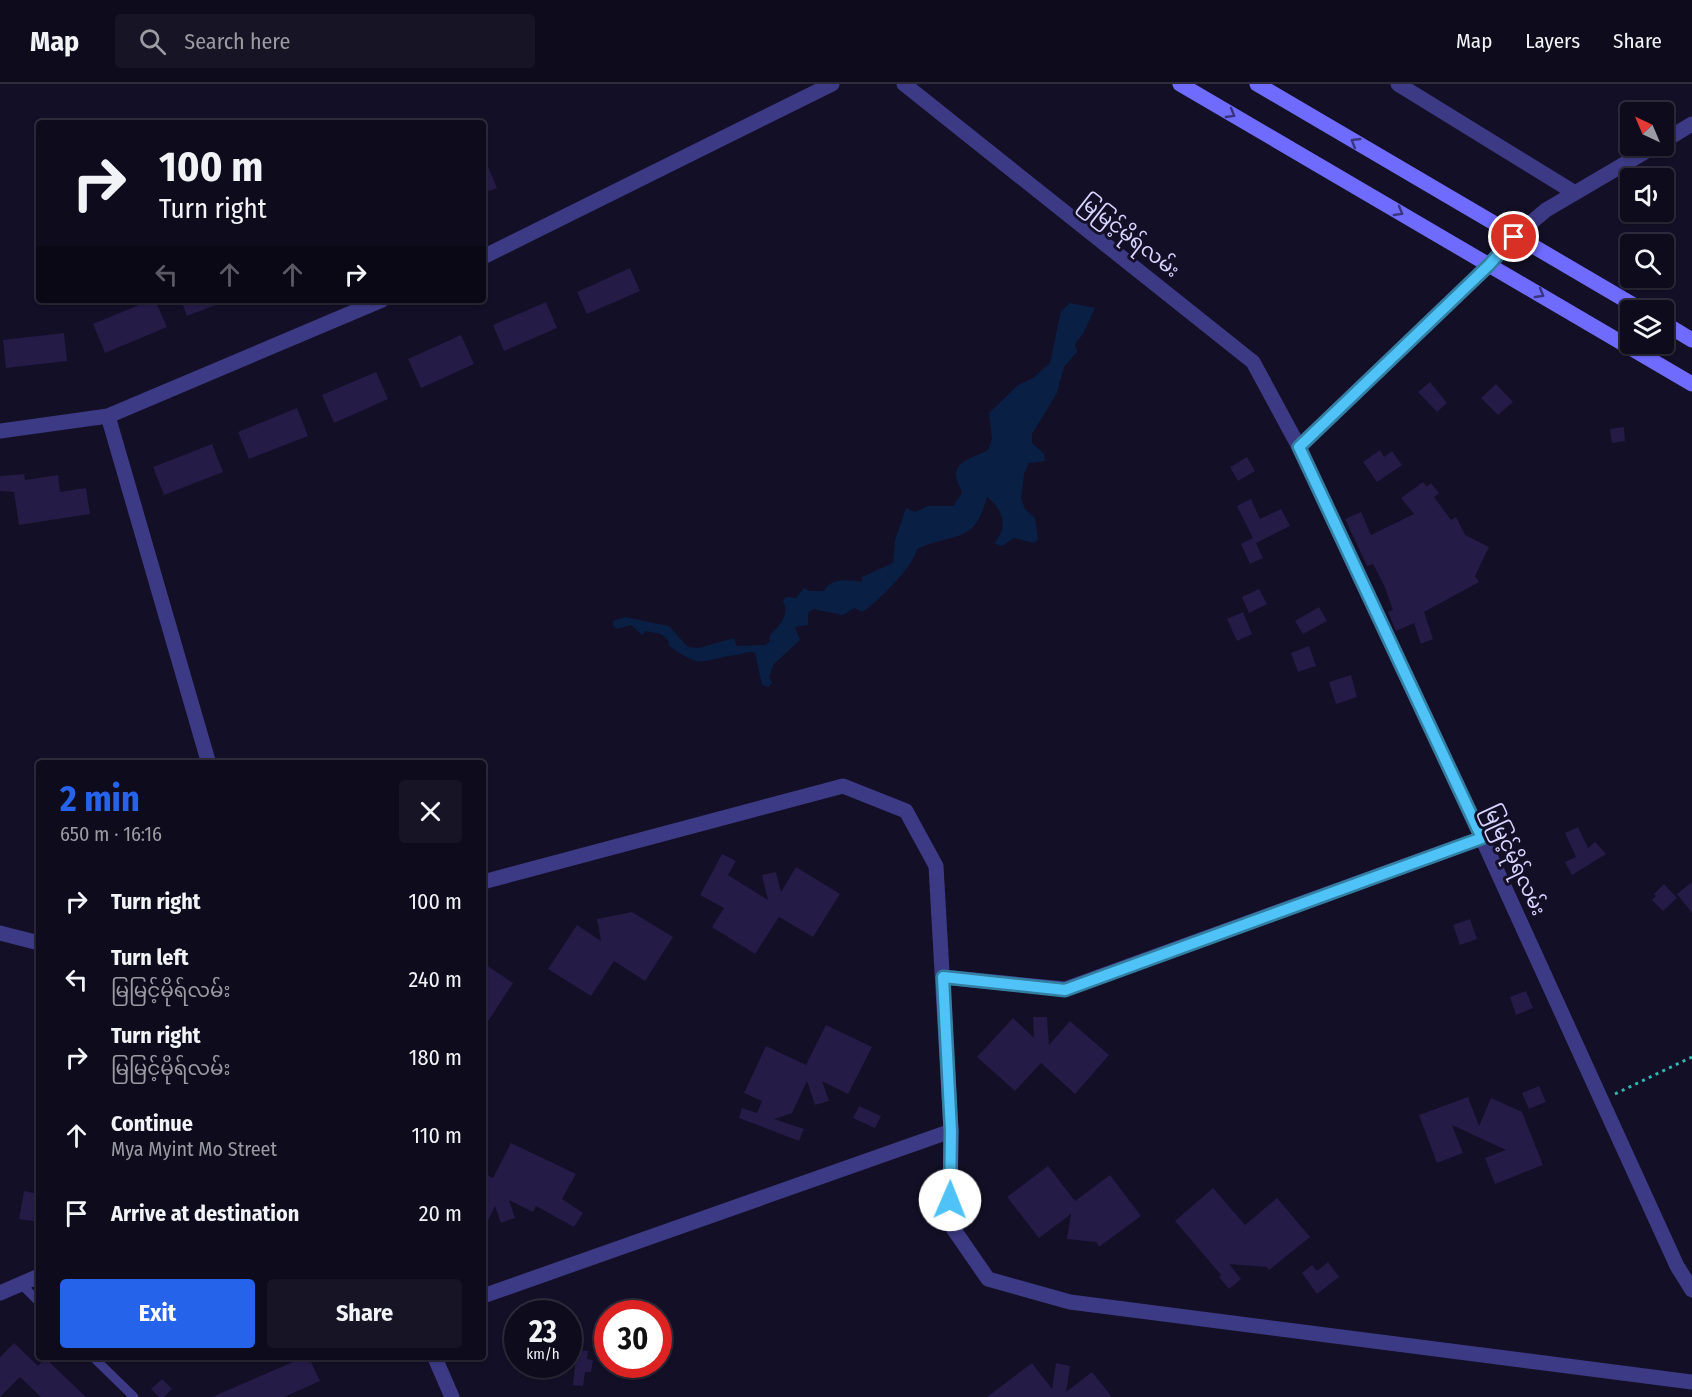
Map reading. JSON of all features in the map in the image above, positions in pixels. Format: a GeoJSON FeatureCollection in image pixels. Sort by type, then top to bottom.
{"type":"FeatureCollection","features":[{"type":"Feature","properties":{"kind":"main road"},"geometry":{"type":"LineString","coordinates":[[1180,84],[1692,384]]}},
{"type":"Feature","properties":{"kind":"main road"},"geometry":{"type":"LineString","coordinates":[[1257,84],[1624,300]]}},
{"type":"Feature","properties":{"kind":"main road"},"geometry":{"type":"LineString","coordinates":[[1674,329],[1692,340]]}},
{"type":"Feature","properties":{"kind":"street"},"geometry":{"type":"LineString","coordinates":[[486,256],[832,84]]}},
{"type":"Feature","properties":{"kind":"street","name":"မြမြင့်မိုရ်လမ်း"},"geometry":{"type":"LineString","coordinates":[[904,84],[1253,362],[1299,447],[1482,838],[1677,1266],[1692,1290]]}},
{"type":"Feature","properties":{"kind":"street"},"geometry":{"type":"LineString","coordinates":[[1398,84],[1575,192]]}},
{"type":"Feature","properties":{"kind":"street"},"geometry":{"type":"LineString","coordinates":[[1674,135],[1692,124]]}},
{"type":"Feature","properties":{"kind":"street"},"geometry":{"type":"LineString","coordinates":[[1299,447],[1489,265],[1514,237],[1546,210],[1638,156]]}},
{"type":"Feature","properties":{"kind":"street"},"geometry":{"type":"LineString","coordinates":[[0,431],[108,416],[374,303]]}},
{"type":"Feature","properties":{"kind":"street"},"geometry":{"type":"LineString","coordinates":[[108,416],[207,760]]}},
{"type":"Feature","properties":{"kind":"street"},"geometry":{"type":"LineString","coordinates":[[486,881],[843,786],[906,812],[936,866],[951,1131],[950,1224],[988,1280],[1070,1302],[1692,1382]]}},
{"type":"Feature","properties":{"kind":"street"},"geometry":{"type":"LineString","coordinates":[[943,977],[1065,990],[1482,838]]}},
{"type":"Feature","properties":{"kind":"street"},"geometry":{"type":"LineString","coordinates":[[0,933],[36,942]]}},
{"type":"Feature","properties":{"kind":"street"},"geometry":{"type":"LineString","coordinates":[[486,1295],[951,1131]]}},
{"type":"Feature","properties":{"kind":"street"},"geometry":{"type":"LineString","coordinates":[[0,1293],[20,1282],[36,1277]]}},
{"type":"Feature","properties":{"kind":"street"},"geometry":{"type":"LineString","coordinates":[[436,1360],[450,1396]]}},
{"type":"Feature","properties":{"kind":"lane"},"geometry":{"type":"LineString","coordinates":[[20,1282],[36,1299]]}},
{"type":"Feature","properties":{"kind":"lane"},"geometry":{"type":"LineString","coordinates":[[96,1360],[134,1397]]}},
{"type":"Feature","properties":{"kind":"path"},"geometry":{"type":"LineString","coordinates":[[1601,1101],[1692,1057]]}},
{"type":"Feature","properties":{"kind":"water"},"geometry":{"type":"Polygon","coordinates":[[[1070,303],[1095,308],[1083,334],[1075,344],[1077,352],[1064,367],[1057,393],[1032,434],[1032,443],[1044,454],[1045,461],[1029,463],[1024,474],[1021,499],[1025,509],[1035,518],[1038,540],[1033,543],[1014,538],[1002,546],[994,543],[1003,525],[1002,518],[997,507],[987,497],[982,513],[969,530],[961,535],[917,549],[909,565],[894,584],[862,612],[854,608],[843,615],[813,609],[808,613],[808,625],[795,627],[800,640],[774,664],[769,677],[772,683],[768,687],[762,685],[753,652],[696,661],[669,646],[668,640],[661,634],[646,631],[642,635],[631,625],[617,629],[613,625],[613,621],[625,617],[669,626],[688,647],[699,648],[734,638],[737,646],[765,645],[770,641],[770,635],[785,615],[783,601],[786,597],[796,598],[804,588],[809,591],[824,591],[836,581],[862,582],[862,577],[893,563],[895,540],[906,508],[915,512],[928,506],[953,506],[962,493],[956,474],[958,468],[966,460],[988,450],[992,439],[989,413],[1018,385],[1033,378],[1050,363],[1061,311],[1070,303]]]}},
{"type":"Feature","properties":{"kind":"building"},"geometry":{"type":"Polygon","coordinates":[[[486,162],[497,188],[486,192],[486,162]]]}},
{"type":"Feature","properties":{"kind":"building"},"geometry":{"type":"Polygon","coordinates":[[[630,268],[640,291],[587,314],[577,292],[630,268]]]}},
{"type":"Feature","properties":{"kind":"building"},"geometry":{"type":"Polygon","coordinates":[[[546,302],[557,328],[504,351],[493,325],[546,302]]]}},
{"type":"Feature","properties":{"kind":"building"},"geometry":{"type":"Polygon","coordinates":[[[144,303],[156,303],[167,327],[105,353],[93,324],[144,303]]]}},
{"type":"Feature","properties":{"kind":"building"},"geometry":{"type":"Polygon","coordinates":[[[182,303],[221,303],[187,316],[182,303]]]}},
{"type":"Feature","properties":{"kind":"building"},"geometry":{"type":"Polygon","coordinates":[[[64,333],[67,361],[6,368],[3,340],[64,333]]]}},
{"type":"Feature","properties":{"kind":"building"},"geometry":{"type":"Polygon","coordinates":[[[461,335],[474,364],[421,388],[408,359],[461,335]]]}},
{"type":"Feature","properties":{"kind":"building"},"geometry":{"type":"Polygon","coordinates":[[[376,372],[388,399],[334,423],[322,395],[376,372]]]}},
{"type":"Feature","properties":{"kind":"building"},"geometry":{"type":"Polygon","coordinates":[[[1430,382],[1447,403],[1437,412],[1418,392],[1430,382]]]}},
{"type":"Feature","properties":{"kind":"building"},"geometry":{"type":"Polygon","coordinates":[[[1496,384],[1513,402],[1498,415],[1481,398],[1496,384]]]}},
{"type":"Feature","properties":{"kind":"building"},"geometry":{"type":"Polygon","coordinates":[[[297,408],[308,436],[249,459],[238,432],[297,408]]]}},
{"type":"Feature","properties":{"kind":"building"},"geometry":{"type":"Polygon","coordinates":[[[1624,427],[1625,441],[1612,443],[1610,429],[1624,427]]]}},
{"type":"Feature","properties":{"kind":"building"},"geometry":{"type":"Polygon","coordinates":[[[212,444],[223,472],[164,495],[153,467],[212,444]]]}},
{"type":"Feature","properties":{"kind":"building"},"geometry":{"type":"Polygon","coordinates":[[[1380,450],[1384,457],[1392,451],[1402,465],[1377,482],[1363,462],[1380,450]]]}},
{"type":"Feature","properties":{"kind":"building"},"geometry":{"type":"Polygon","coordinates":[[[1247,457],[1255,471],[1238,481],[1230,467],[1247,457]]]}},
{"type":"Feature","properties":{"kind":"building"},"geometry":{"type":"Polygon","coordinates":[[[24,474],[25,480],[58,475],[60,492],[86,488],[90,514],[19,525],[14,492],[0,491],[0,476],[24,474]]]}},
{"type":"Feature","properties":{"kind":"building"},"geometry":{"type":"Polygon","coordinates":[[[1423,482],[1427,487],[1431,483],[1439,493],[1434,497],[1451,520],[1456,517],[1465,535],[1489,547],[1475,576],[1479,582],[1424,612],[1433,639],[1421,644],[1414,623],[1396,631],[1388,612],[1393,610],[1384,585],[1373,564],[1367,566],[1345,519],[1361,512],[1371,535],[1414,514],[1401,498],[1423,482]]]}},
{"type":"Feature","properties":{"kind":"building"},"geometry":{"type":"Polygon","coordinates":[[[1251,499],[1260,519],[1281,509],[1290,526],[1256,543],[1263,558],[1250,564],[1241,544],[1253,538],[1237,506],[1251,499]]]}},
{"type":"Feature","properties":{"kind":"building"},"geometry":{"type":"Polygon","coordinates":[[[1259,589],[1267,604],[1249,613],[1242,597],[1259,589]]]}},
{"type":"Feature","properties":{"kind":"building"},"geometry":{"type":"Polygon","coordinates":[[[1319,607],[1327,621],[1303,634],[1295,621],[1319,607]]]}},
{"type":"Feature","properties":{"kind":"building"},"geometry":{"type":"Polygon","coordinates":[[[1243,612],[1252,634],[1237,641],[1227,619],[1243,612]]]}},
{"type":"Feature","properties":{"kind":"building"},"geometry":{"type":"Polygon","coordinates":[[[1309,646],[1316,666],[1298,672],[1291,653],[1309,646]]]}},
{"type":"Feature","properties":{"kind":"building"},"geometry":{"type":"Polygon","coordinates":[[[1351,675],[1357,697],[1336,704],[1329,682],[1351,675]]]}},
{"type":"Feature","properties":{"kind":"building"},"geometry":{"type":"Polygon","coordinates":[[[1578,827],[1588,848],[1595,842],[1606,854],[1572,875],[1565,862],[1576,857],[1565,833],[1578,827]]]}},
{"type":"Feature","properties":{"kind":"building"},"geometry":{"type":"Polygon","coordinates":[[[722,854],[736,861],[728,875],[768,900],[762,875],[776,872],[781,892],[796,867],[840,894],[813,937],[779,917],[755,954],[712,927],[724,908],[700,895],[722,854]]]}},
{"type":"Feature","properties":{"kind":"building"},"geometry":{"type":"Polygon","coordinates":[[[1692,882],[1692,913],[1677,894],[1692,882]]]}},
{"type":"Feature","properties":{"kind":"building"},"geometry":{"type":"Polygon","coordinates":[[[1664,884],[1677,898],[1663,911],[1652,900],[1656,896],[1654,894],[1664,884]]]}},
{"type":"Feature","properties":{"kind":"building"},"geometry":{"type":"Polygon","coordinates":[[[632,912],[673,937],[645,981],[614,961],[591,996],[548,969],[577,925],[601,941],[597,919],[632,912]]]}},
{"type":"Feature","properties":{"kind":"building"},"geometry":{"type":"Polygon","coordinates":[[[1470,919],[1477,939],[1460,945],[1453,925],[1470,919]]]}},
{"type":"Feature","properties":{"kind":"building"},"geometry":{"type":"Polygon","coordinates":[[[486,965],[513,983],[486,1024],[486,993],[488,990],[486,989],[486,965]]]}},
{"type":"Feature","properties":{"kind":"building"},"geometry":{"type":"Polygon","coordinates":[[[1526,991],[1533,1008],[1516,1015],[1510,997],[1526,991]]]}},
{"type":"Feature","properties":{"kind":"building"},"geometry":{"type":"Polygon","coordinates":[[[1033,1017],[1047,1017],[1049,1045],[1070,1021],[1109,1055],[1075,1094],[1041,1063],[1015,1091],[977,1057],[1013,1018],[1034,1038],[1033,1017]]]}},
{"type":"Feature","properties":{"kind":"building"},"geometry":{"type":"Polygon","coordinates":[[[826,1025],[872,1047],[848,1094],[822,1081],[829,1101],[815,1105],[807,1081],[792,1113],[774,1119],[804,1129],[799,1141],[739,1118],[742,1108],[757,1113],[762,1101],[744,1093],[766,1046],[806,1065],[826,1025]]]}},
{"type":"Feature","properties":{"kind":"building"},"geometry":{"type":"Polygon","coordinates":[[[1539,1086],[1546,1102],[1529,1109],[1522,1093],[1539,1086]]]}},
{"type":"Feature","properties":{"kind":"building"},"geometry":{"type":"Polygon","coordinates":[[[1468,1097],[1479,1126],[1491,1098],[1522,1112],[1543,1165],[1495,1184],[1485,1158],[1506,1150],[1452,1125],[1463,1153],[1437,1163],[1419,1115],[1468,1097]]]}},
{"type":"Feature","properties":{"kind":"building"},"geometry":{"type":"Polygon","coordinates":[[[859,1106],[881,1116],[875,1128],[853,1118],[859,1106]]]}},
{"type":"Feature","properties":{"kind":"building"},"geometry":{"type":"Polygon","coordinates":[[[511,1143],[576,1174],[562,1199],[583,1213],[574,1227],[536,1206],[533,1212],[509,1200],[515,1218],[501,1223],[495,1206],[486,1225],[486,1174],[493,1178],[511,1143]]]}},
{"type":"Feature","properties":{"kind":"building"},"geometry":{"type":"Polygon","coordinates":[[[1048,1166],[1075,1201],[1110,1175],[1141,1216],[1099,1247],[1096,1242],[1067,1239],[1071,1214],[1039,1238],[1007,1197],[1048,1166]]]}},
{"type":"Feature","properties":{"kind":"building"},"geometry":{"type":"Polygon","coordinates":[[[1213,1188],[1245,1225],[1277,1198],[1310,1237],[1269,1270],[1267,1267],[1229,1264],[1241,1279],[1229,1289],[1219,1277],[1221,1275],[1175,1221],[1213,1188]]]}},
{"type":"Feature","properties":{"kind":"building"},"geometry":{"type":"Polygon","coordinates":[[[24,1191],[36,1193],[36,1222],[19,1219],[24,1191]]]}},
{"type":"Feature","properties":{"kind":"building"},"geometry":{"type":"Polygon","coordinates":[[[1328,1262],[1339,1277],[1317,1294],[1302,1273],[1312,1265],[1317,1271],[1328,1262]]]}},
{"type":"Feature","properties":{"kind":"building"},"geometry":{"type":"Polygon","coordinates":[[[14,1343],[38,1366],[43,1360],[47,1360],[86,1397],[41,1397],[20,1377],[0,1397],[0,1357],[14,1343]]]}},
{"type":"Feature","properties":{"kind":"building"},"geometry":{"type":"Polygon","coordinates":[[[582,1350],[588,1351],[587,1359],[593,1360],[591,1372],[585,1372],[583,1386],[573,1385],[574,1378],[582,1378],[582,1350]]]}},
{"type":"Feature","properties":{"kind":"building"},"geometry":{"type":"Polygon","coordinates":[[[297,1360],[310,1360],[320,1381],[284,1397],[212,1397],[297,1360]]]}},
{"type":"Feature","properties":{"kind":"building"},"geometry":{"type":"Polygon","coordinates":[[[1032,1363],[1052,1389],[1056,1363],[1070,1366],[1066,1392],[1092,1372],[1112,1397],[987,1397],[1032,1363]]]}},
{"type":"Feature","properties":{"kind":"building"},"geometry":{"type":"Polygon","coordinates":[[[162,1379],[172,1389],[164,1397],[159,1397],[151,1389],[162,1379]]]}},
{"type":"Feature","properties":{"kind":"route"},"geometry":{"type":"LineString","coordinates":[[950,1200],[951,1131],[943,977],[1065,990],[1482,838],[1299,447],[1489,265],[1514,237]]}}]}
